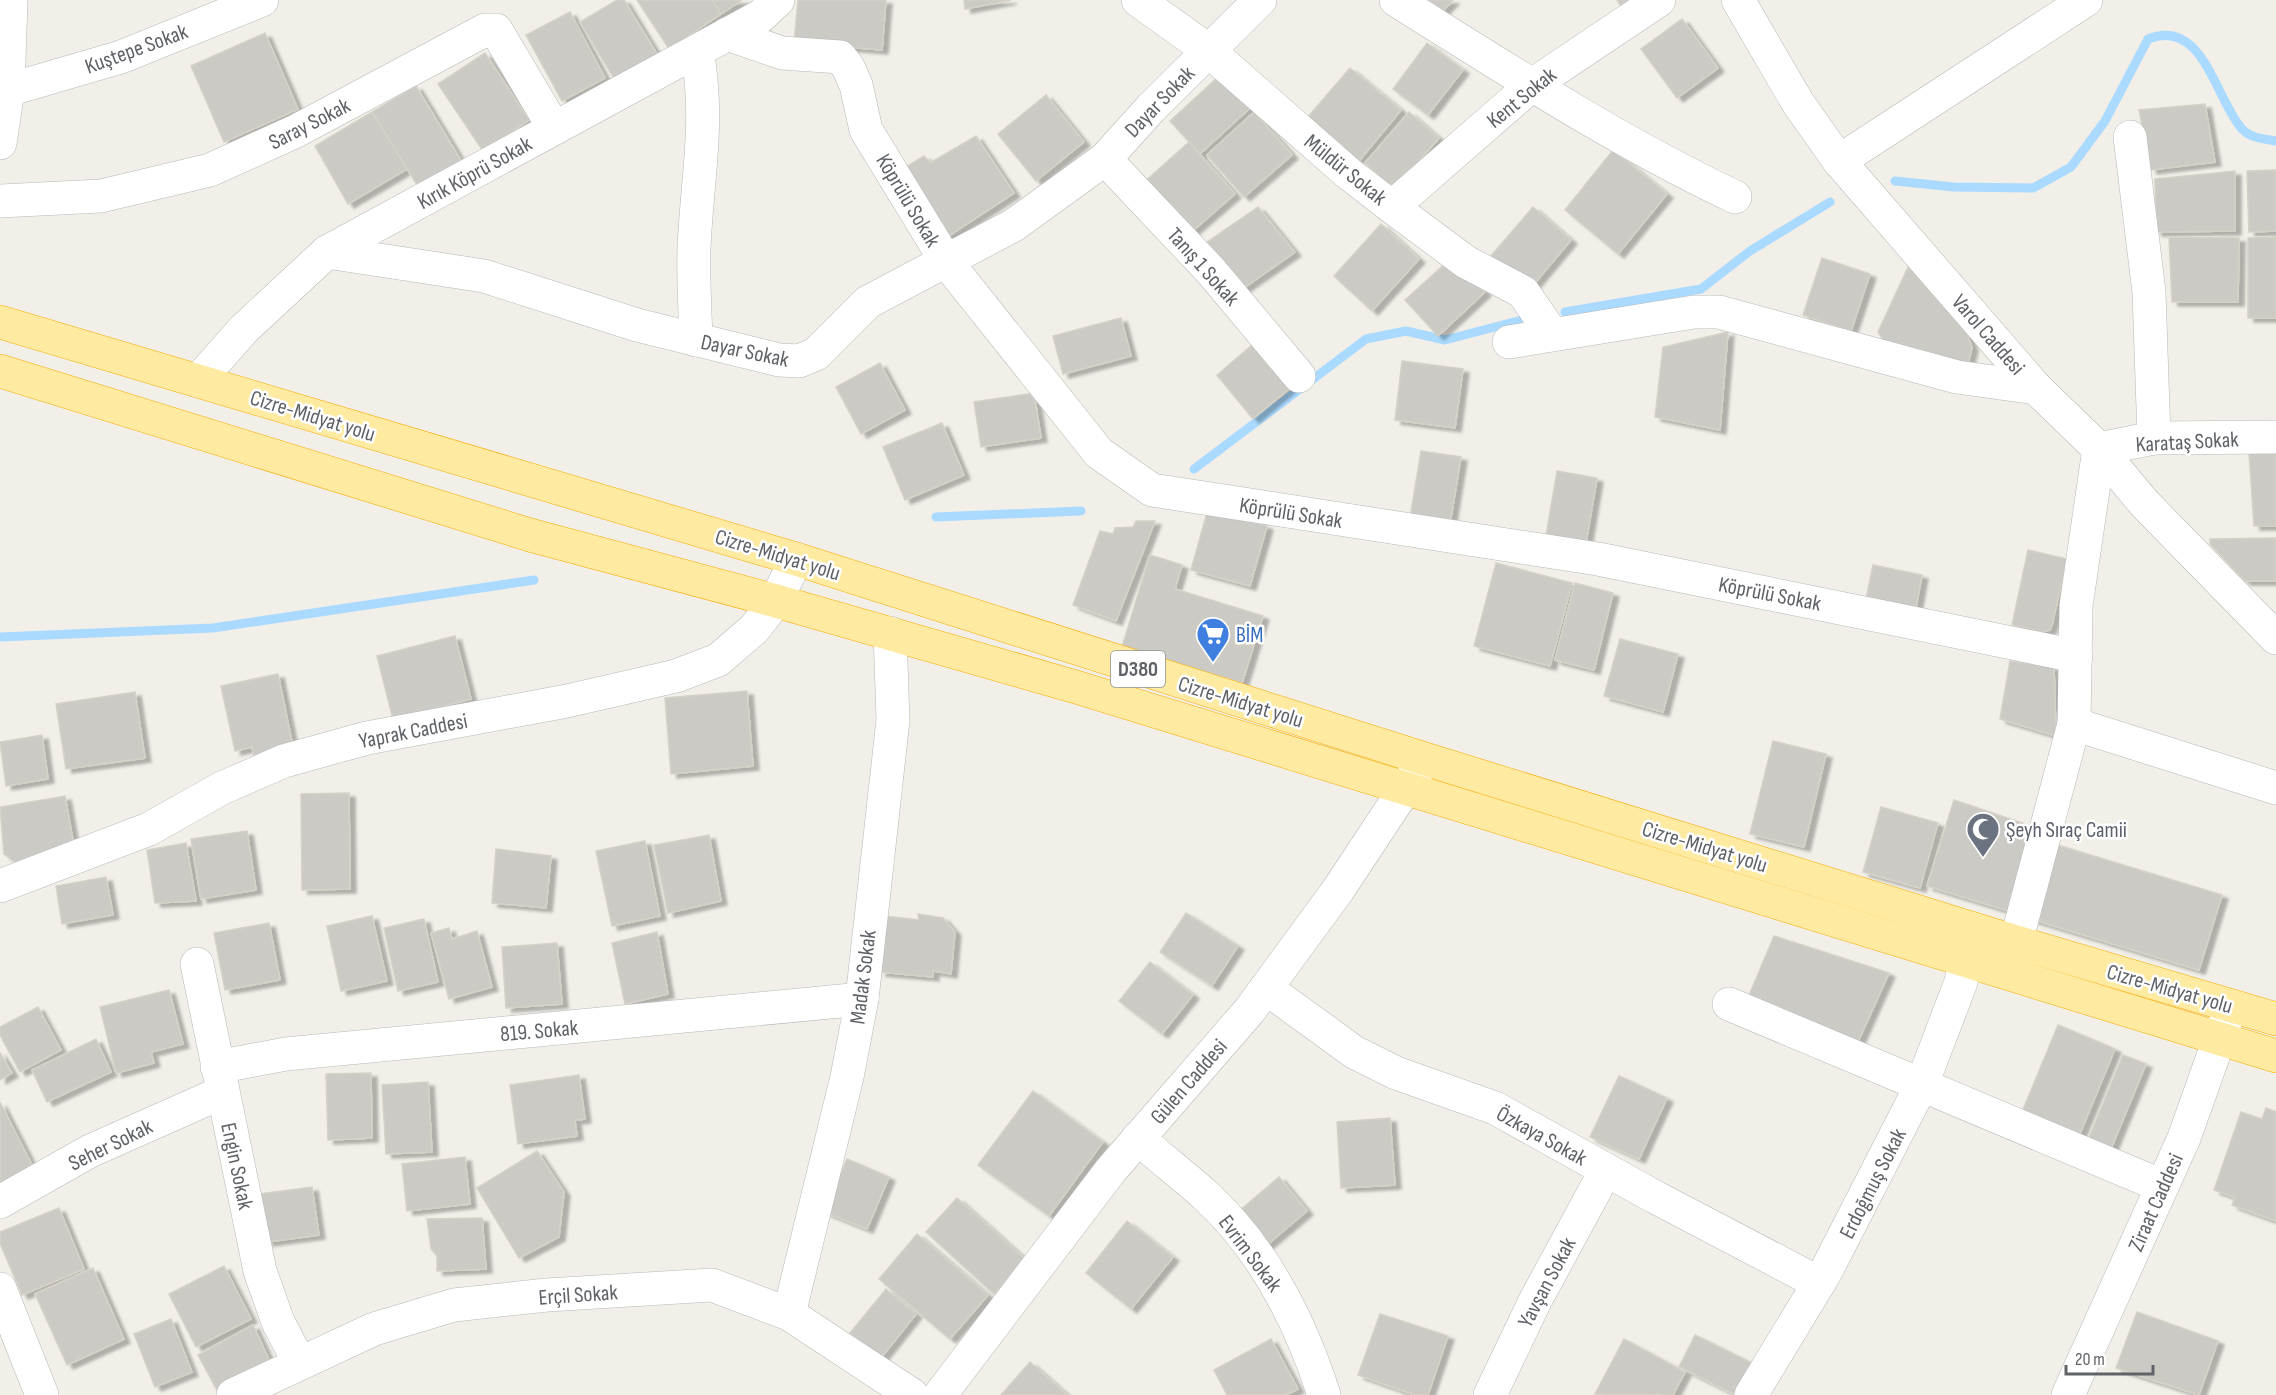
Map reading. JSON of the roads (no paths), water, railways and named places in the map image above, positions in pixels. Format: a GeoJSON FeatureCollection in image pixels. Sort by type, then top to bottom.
{"type":"FeatureCollection","features":[{"type":"Feature","properties":{"kind":"highway","name":"Cizre-Midyat yolu"},"geometry":{"type":"LineString","coordinates":[[0,322],[796,559],[1425,759],[2016,942],[2276,1019]]}},
{"type":"Feature","properties":{"kind":"highway","name":"Cizre-Midyat yolu"},"geometry":{"type":"LineString","coordinates":[[0,371],[530,535],[890,633],[1405,787],[1965,958],[2276,1056]]}},
{"type":"Feature","properties":{"kind":"street"},"geometry":{"type":"LineString","coordinates":[[0,143],[8,90],[11,0]]}},
{"type":"Feature","properties":{"kind":"street","name":"Kuştepe Sokak"},"geometry":{"type":"LineString","coordinates":[[8,90],[122,57],[262,0]]}},
{"type":"Feature","properties":{"kind":"street","name":"Kırık Köprü Sokak"},"geometry":{"type":"LineString","coordinates":[[198,381],[278,296],[327,252],[761,16],[778,0]]}},
{"type":"Feature","properties":{"kind":"street","name":"Müldür Sokak"},"geometry":{"type":"LineString","coordinates":[[1138,0],[1209,51],[1348,173],[1392,207],[1466,262],[1523,292],[1552,334]]}},
{"type":"Feature","properties":{"kind":"street","name":"Dayar Sokak"},"geometry":{"type":"LineString","coordinates":[[327,252],[484,276],[637,325],[779,360],[799,361],[816,354],[868,302],[1014,225],[1105,159],[1260,0]]}},
{"type":"Feature","properties":{"kind":"street"},"geometry":{"type":"LineString","coordinates":[[1396,0],[1532,85],[1683,173],[1735,197]]}},
{"type":"Feature","properties":{"kind":"street","name":"Kent Sokak"},"geometry":{"type":"LineString","coordinates":[[1392,207],[1532,85],[1659,0]]}},
{"type":"Feature","properties":{"kind":"street","name":"Varol Caddesi"},"geometry":{"type":"LineString","coordinates":[[1738,0],[1798,103],[1839,161],[2036,388],[2099,449],[2145,504],[2276,638]]}},
{"type":"Feature","properties":{"kind":"street"},"geometry":{"type":"LineString","coordinates":[[1839,161],[2086,0]]}},
{"type":"Feature","properties":{"kind":"street","name":"Saray Sokak"},"geometry":{"type":"LineString","coordinates":[[0,201],[101,196],[210,170],[296,131],[485,30],[496,30],[554,128]]}},
{"type":"Feature","properties":{"kind":"street","name":"Köprülü Sokak"},"geometry":{"type":"LineString","coordinates":[[727,34],[782,52],[840,57],[848,67],[855,85],[866,130],[946,261],[1100,453],[1152,490],[1598,559],[2076,656]]}},
{"type":"Feature","properties":{"kind":"street"},"geometry":{"type":"LineString","coordinates":[[696,340],[694,248],[705,126],[703,81],[698,51]]}},
{"type":"Feature","properties":{"kind":"street"},"geometry":{"type":"LineString","coordinates":[[2130,137],[2149,292],[2154,438]]}},
{"type":"Feature","properties":{"kind":"street","name":"Tanış 1 Sokak"},"geometry":{"type":"LineString","coordinates":[[1105,159],[1211,272],[1299,376]]}},
{"type":"Feature","properties":{"kind":"street"},"geometry":{"type":"LineString","coordinates":[[1509,342],[1694,312],[1719,312],[1957,377],[2036,388]]}},
{"type":"Feature","properties":{"kind":"street","name":"Karataş Sokak"},"geometry":{"type":"LineString","coordinates":[[2099,449],[2154,438],[2276,437]]}},
{"type":"Feature","properties":{"kind":"street"},"geometry":{"type":"LineString","coordinates":[[2016,942],[2074,724],[2076,606],[2099,449]]}},
{"type":"Feature","properties":{"kind":"street","name":"Yaprak Caddesi"},"geometry":{"type":"LineString","coordinates":[[0,886],[149,829],[222,788],[284,761],[367,738],[567,701],[676,676],[718,660],[754,629],[776,601],[796,559]]}},
{"type":"Feature","properties":{"kind":"street","name":"Madak Sokak"},"geometry":{"type":"LineString","coordinates":[[789,1314],[847,1077],[862,999],[893,720],[890,633]]}},
{"type":"Feature","properties":{"kind":"street"},"geometry":{"type":"LineString","coordinates":[[2074,724],[2276,788]]}},
{"type":"Feature","properties":{"kind":"street","name":"Gülen Caddesi"},"geometry":{"type":"LineString","coordinates":[[940,1395],[1082,1207],[1138,1138],[1250,1010],[1338,890],[1425,759]]}},
{"type":"Feature","properties":{"kind":"street","name":"Erdoğmuş Sokak"},"geometry":{"type":"LineString","coordinates":[[1751,1395],[1820,1283],[1922,1084],[1961,982],[1965,958]]}},
{"type":"Feature","properties":{"kind":"street","name":"Engin Sokak"},"geometry":{"type":"LineString","coordinates":[[197,964],[260,1271],[278,1322],[299,1362]]}},
{"type":"Feature","properties":{"kind":"street","name":"Özkaya Sokak"},"geometry":{"type":"LineString","coordinates":[[1266,988],[1354,1052],[1395,1072],[1495,1108],[1606,1170],[1820,1283]]}},
{"type":"Feature","properties":{"kind":"street","name":"819. Sokak"},"geometry":{"type":"LineString","coordinates":[[220,1079],[286,1053],[862,999]]}},
{"type":"Feature","properties":{"kind":"street"},"geometry":{"type":"LineString","coordinates":[[1729,1004],[2162,1186]]}},
{"type":"Feature","properties":{"kind":"street","name":"Ziraat Caddesi"},"geometry":{"type":"LineString","coordinates":[[2068,1395],[2184,1138],[2231,1006]]}},
{"type":"Feature","properties":{"kind":"street","name":"Seher Sokak"},"geometry":{"type":"LineString","coordinates":[[0,1202],[220,1079]]}},
{"type":"Feature","properties":{"kind":"street","name":"Evrim Sokak"},"geometry":{"type":"LineString","coordinates":[[1138,1138],[1205,1195],[1248,1242],[1279,1288],[1299,1328],[1324,1395]]}},
{"type":"Feature","properties":{"kind":"street","name":"Yavşan Sokak"},"geometry":{"type":"LineString","coordinates":[[1490,1395],[1535,1301],[1606,1170]]}},
{"type":"Feature","properties":{"kind":"street","name":"Erçil Sokak"},"geometry":{"type":"LineString","coordinates":[[233,1395],[299,1362],[374,1329],[454,1305],[547,1295],[712,1285],[789,1314],[912,1395]]}},
{"type":"Feature","properties":{"kind":"street"},"geometry":{"type":"LineString","coordinates":[[0,1289],[42,1395]]}},
{"type":"Feature","properties":{"kind":"waterway"},"geometry":{"type":"LineString","coordinates":[[1895,181],[1954,187],[2033,188],[2071,167],[2105,121],[2148,39],[2167,35],[2182,39],[2195,50],[2206,64],[2232,115],[2245,132],[2262,139],[2276,141]]}},
{"type":"Feature","properties":{"kind":"waterway"},"geometry":{"type":"LineString","coordinates":[[1565,312],[1701,289],[1750,251],[1830,202]]}},
{"type":"Feature","properties":{"kind":"waterway"},"geometry":{"type":"LineString","coordinates":[[1194,469],[1366,339],[1406,331],[1445,340],[1518,321]]}},
{"type":"Feature","properties":{"kind":"waterway"},"geometry":{"type":"LineString","coordinates":[[936,517],[1081,511]]}},
{"type":"Feature","properties":{"kind":"waterway"},"geometry":{"type":"LineString","coordinates":[[0,637],[213,628],[534,580]]}},
{"type":"Feature","properties":{"kind":"place","name":"BİM"},"geometry":{"type":"Point","coordinates":[1213,663]}},
{"type":"Feature","properties":{"kind":"place","name":"Şeyh Sıraç Camii"},"geometry":{"type":"Point","coordinates":[1983,858]}}]}
